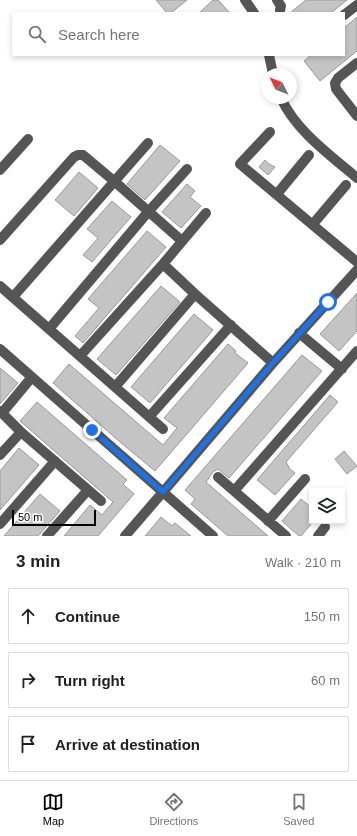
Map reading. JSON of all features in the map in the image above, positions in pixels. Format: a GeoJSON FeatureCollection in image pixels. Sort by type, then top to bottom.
{"type":"FeatureCollection","features":[{"type":"Feature","properties":{"kind":"street"},"geometry":{"type":"LineString","coordinates":[[245,0],[253,12]]}},
{"type":"Feature","properties":{"kind":"street"},"geometry":{"type":"LineString","coordinates":[[345,14],[357,5]]}},
{"type":"Feature","properties":{"kind":"street"},"geometry":{"type":"LineString","coordinates":[[269,56],[272,68]]}},
{"type":"Feature","properties":{"kind":"street"},"geometry":{"type":"LineString","coordinates":[[357,63],[338,78],[335,83],[336,89],[357,116]]}},
{"type":"Feature","properties":{"kind":"street"},"geometry":{"type":"LineString","coordinates":[[284,104],[308,135],[357,178]]}},
{"type":"Feature","properties":{"kind":"street"},"geometry":{"type":"LineString","coordinates":[[270,132],[240,164],[357,262]]}},
{"type":"Feature","properties":{"kind":"street"},"geometry":{"type":"LineString","coordinates":[[0,170],[28,139]]}},
{"type":"Feature","properties":{"kind":"street"},"geometry":{"type":"LineString","coordinates":[[13,297],[148,143]]}},
{"type":"Feature","properties":{"kind":"street"},"geometry":{"type":"LineString","coordinates":[[0,240],[76,155],[83,155],[182,241]]}},
{"type":"Feature","properties":{"kind":"street"},"geometry":{"type":"LineString","coordinates":[[277,194],[309,155]]}},
{"type":"Feature","properties":{"kind":"street"},"geometry":{"type":"LineString","coordinates":[[49,329],[187,168]]}},
{"type":"Feature","properties":{"kind":"street"},"geometry":{"type":"LineString","coordinates":[[313,224],[346,185]]}},
{"type":"Feature","properties":{"kind":"street"},"geometry":{"type":"LineString","coordinates":[[80,356],[163,264],[206,213]]}},
{"type":"Feature","properties":{"kind":"street"},"geometry":{"type":"LineString","coordinates":[[163,264],[273,363]]}},
{"type":"Feature","properties":{"kind":"street"},"geometry":{"type":"LineString","coordinates":[[125,536],[299,333],[357,270]]}},
{"type":"Feature","properties":{"kind":"street"},"geometry":{"type":"LineString","coordinates":[[0,286],[163,429]]}},
{"type":"Feature","properties":{"kind":"street"},"geometry":{"type":"LineString","coordinates":[[115,387],[195,294]]}},
{"type":"Feature","properties":{"kind":"street"},"geometry":{"type":"LineString","coordinates":[[149,417],[231,325]]}},
{"type":"Feature","properties":{"kind":"street"},"geometry":{"type":"LineString","coordinates":[[299,333],[342,369]]}},
{"type":"Feature","properties":{"kind":"street"},"geometry":{"type":"LineString","coordinates":[[0,350],[213,536]]}},
{"type":"Feature","properties":{"kind":"street"},"geometry":{"type":"LineString","coordinates":[[234,491],[357,352]]}},
{"type":"Feature","properties":{"kind":"street"},"geometry":{"type":"LineString","coordinates":[[32,377],[1,412],[21,432],[101,501]]}},
{"type":"Feature","properties":{"kind":"street"},"geometry":{"type":"LineString","coordinates":[[0,455],[21,432]]}},
{"type":"Feature","properties":{"kind":"street"},"geometry":{"type":"LineString","coordinates":[[0,524],[55,461]]}},
{"type":"Feature","properties":{"kind":"street"},"geometry":{"type":"LineString","coordinates":[[218,477],[286,536]]}},
{"type":"Feature","properties":{"kind":"street"},"geometry":{"type":"LineString","coordinates":[[268,521],[305,479]]}},
{"type":"Feature","properties":{"kind":"street"},"geometry":{"type":"LineString","coordinates":[[47,536],[88,490]]}},
{"type":"Feature","properties":{"kind":"street"},"geometry":{"type":"LineString","coordinates":[[318,536],[325,527]]}},
{"type":"Feature","properties":{"kind":"building"},"geometry":{"type":"Polygon","coordinates":[[[156,0],[187,0],[172,12],[166,12],[156,0]]]}},
{"type":"Feature","properties":{"kind":"building"},"geometry":{"type":"Polygon","coordinates":[[[213,0],[218,0],[229,12],[200,12],[213,0]]]}},
{"type":"Feature","properties":{"kind":"building"},"geometry":{"type":"Polygon","coordinates":[[[306,0],[347,0],[332,12],[291,12],[306,0]]]}},
{"type":"Feature","properties":{"kind":"building"},"geometry":{"type":"Polygon","coordinates":[[[357,17],[357,51],[320,81],[304,61],[310,56],[345,56],[345,27],[357,17]]]}},
{"type":"Feature","properties":{"kind":"building"},"geometry":{"type":"Polygon","coordinates":[[[160,145],[180,161],[145,200],[127,184],[160,145]]]}},
{"type":"Feature","properties":{"kind":"building"},"geometry":{"type":"Polygon","coordinates":[[[265,160],[275,167],[268,175],[259,167],[265,160]]]}},
{"type":"Feature","properties":{"kind":"building"},"geometry":{"type":"Polygon","coordinates":[[[79,172],[98,188],[74,216],[55,200],[79,172]]]}},
{"type":"Feature","properties":{"kind":"building"},"geometry":{"type":"Polygon","coordinates":[[[187,184],[195,191],[190,197],[201,206],[181,228],[162,212],[187,184]]]}},
{"type":"Feature","properties":{"kind":"building"},"geometry":{"type":"Polygon","coordinates":[[[112,201],[131,217],[92,262],[83,255],[98,238],[87,229],[112,201]]]}},
{"type":"Feature","properties":{"kind":"building"},"geometry":{"type":"Polygon","coordinates":[[[147,231],[166,247],[83,343],[75,336],[99,308],[88,299],[147,231]]]}},
{"type":"Feature","properties":{"kind":"building"},"geometry":{"type":"Polygon","coordinates":[[[161,286],[180,302],[116,375],[97,359],[161,286]]]}},
{"type":"Feature","properties":{"kind":"building"},"geometry":{"type":"Polygon","coordinates":[[[357,293],[357,331],[339,351],[320,334],[357,293]]]}},
{"type":"Feature","properties":{"kind":"building"},"geometry":{"type":"Polygon","coordinates":[[[194,314],[213,330],[150,403],[131,387],[194,314]]]}},
{"type":"Feature","properties":{"kind":"building"},"geometry":{"type":"Polygon","coordinates":[[[228,344],[236,351],[235,353],[248,363],[155,471],[53,383],[69,364],[163,445],[177,428],[164,418],[228,344]]]}},
{"type":"Feature","properties":{"kind":"building"},"geometry":{"type":"Polygon","coordinates":[[[302,355],[322,371],[229,478],[218,469],[213,472],[206,482],[268,536],[228,536],[191,504],[195,499],[185,490],[302,355]]]}},
{"type":"Feature","properties":{"kind":"building"},"geometry":{"type":"Polygon","coordinates":[[[0,368],[18,383],[0,404],[0,368]]]}},
{"type":"Feature","properties":{"kind":"building"},"geometry":{"type":"Polygon","coordinates":[[[330,395],[338,402],[286,462],[290,469],[295,473],[275,495],[257,480],[330,395]]]}},
{"type":"Feature","properties":{"kind":"building"},"geometry":{"type":"Polygon","coordinates":[[[37,402],[127,480],[123,484],[134,494],[98,536],[64,536],[90,505],[102,515],[113,502],[20,421],[37,402]]]}},
{"type":"Feature","properties":{"kind":"building"},"geometry":{"type":"Polygon","coordinates":[[[19,448],[39,465],[0,510],[0,471],[19,448]]]}},
{"type":"Feature","properties":{"kind":"building"},"geometry":{"type":"Polygon","coordinates":[[[344,451],[357,466],[347,474],[335,459],[344,451]]]}},
{"type":"Feature","properties":{"kind":"building"},"geometry":{"type":"Polygon","coordinates":[[[40,494],[60,511],[38,536],[4,536],[40,494]]]}},
{"type":"Feature","properties":{"kind":"building"},"geometry":{"type":"Polygon","coordinates":[[[301,499],[309,506],[309,524],[311,524],[301,536],[299,536],[282,521],[301,499]]]}},
{"type":"Feature","properties":{"kind":"building"},"geometry":{"type":"Polygon","coordinates":[[[161,517],[172,526],[175,523],[191,536],[145,536],[161,517]]]}},
{"type":"Feature","properties":{"kind":"route"},"geometry":{"type":"LineString","coordinates":[[92,430],[163,492],[299,333],[328,302]]}}]}
